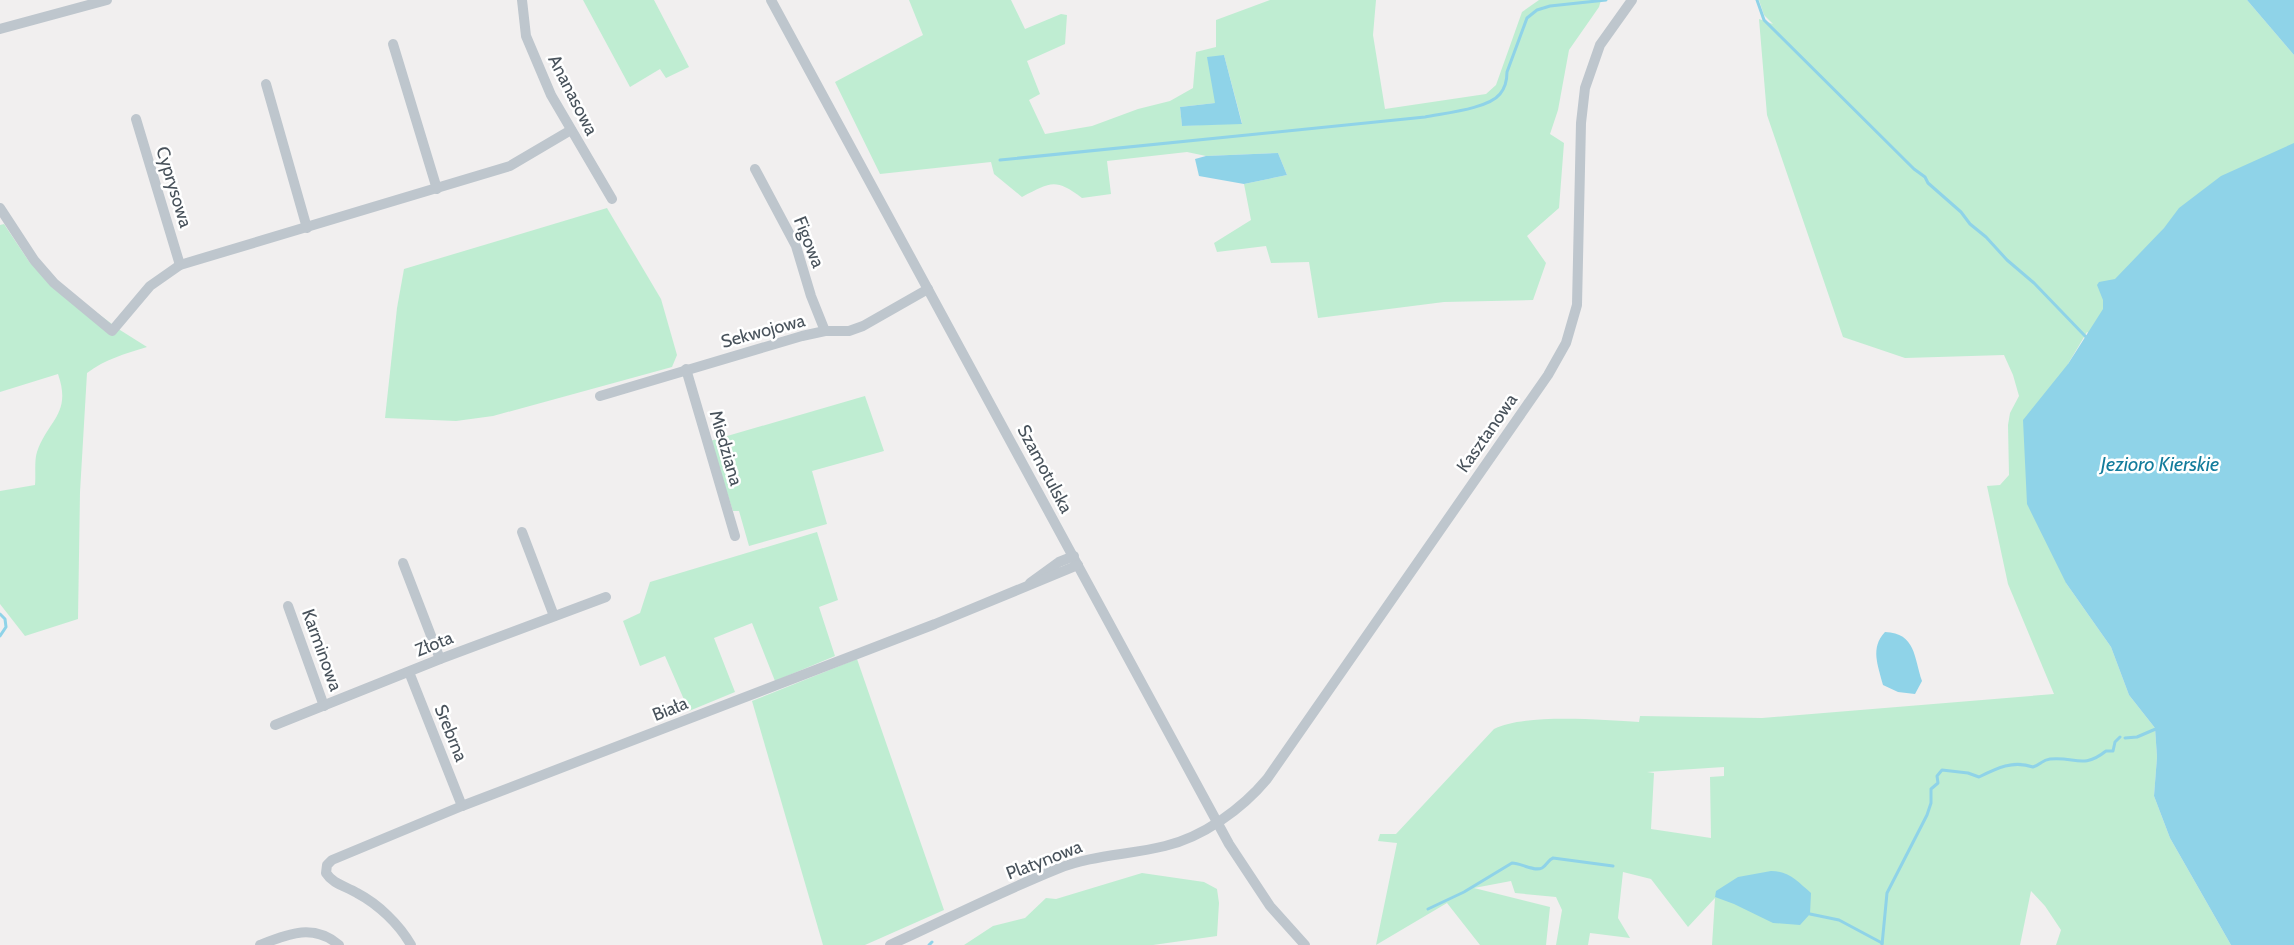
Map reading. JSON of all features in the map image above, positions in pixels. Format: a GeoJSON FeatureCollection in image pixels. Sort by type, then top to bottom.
{"type":"FeatureCollection","features":[{"type":"Feature","properties":{"kind":"street"},"geometry":{"type":"LineString","coordinates":[[0,29],[107,0]]}},
{"type":"Feature","properties":{"kind":"street","name":"Ananasowa"},"geometry":{"type":"LineString","coordinates":[[522,0],[526,36],[551,95],[612,200]]}},
{"type":"Feature","properties":{"kind":"street","name":"Szamotulska"},"geometry":{"type":"LineString","coordinates":[[771,0],[1216,822],[1260,892],[1305,945]]}},
{"type":"Feature","properties":{"kind":"street","name":"Kasztanowa"},"geometry":{"type":"LineString","coordinates":[[1216,822],[1245,802],[1267,779],[1559,358],[1571,329],[1577,305],[1581,123],[1585,88],[1600,45],[1632,0]]}},
{"type":"Feature","properties":{"kind":"street"},"geometry":{"type":"LineString","coordinates":[[393,44],[437,189]]}},
{"type":"Feature","properties":{"kind":"street"},"geometry":{"type":"LineString","coordinates":[[266,84],[307,228]]}},
{"type":"Feature","properties":{"kind":"street","name":"Cyprysowa"},"geometry":{"type":"LineString","coordinates":[[136,119],[180,265]]}},
{"type":"Feature","properties":{"kind":"street"},"geometry":{"type":"LineString","coordinates":[[0,208],[34,260],[54,283],[112,331],[150,286],[180,265],[510,166],[571,130]]}},
{"type":"Feature","properties":{"kind":"street","name":"Figowa"},"geometry":{"type":"LineString","coordinates":[[755,169],[796,246],[811,296],[825,331]]}},
{"type":"Feature","properties":{"kind":"street","name":"Sekwojowa"},"geometry":{"type":"LineString","coordinates":[[600,396],[686,369],[825,331],[849,331],[863,326],[928,289]]}},
{"type":"Feature","properties":{"kind":"street","name":"Miedziana"},"geometry":{"type":"LineString","coordinates":[[686,369],[735,536]]}},
{"type":"Feature","properties":{"kind":"street"},"geometry":{"type":"LineString","coordinates":[[522,532],[554,616]]}},
{"type":"Feature","properties":{"kind":"street","name":"Biała"},"geometry":{"type":"LineString","coordinates":[[411,945],[402,930],[376,906],[359,894],[331,880],[326,873],[327,865],[340,855],[935,624],[1028,585],[1059,562],[1076,560]]}},
{"type":"Feature","properties":{"kind":"street"},"geometry":{"type":"LineString","coordinates":[[403,563],[440,659]]}},
{"type":"Feature","properties":{"kind":"street","name":"Złota"},"geometry":{"type":"LineString","coordinates":[[275,725],[440,659],[606,597]]}},
{"type":"Feature","properties":{"kind":"street","name":"Karminowa"},"geometry":{"type":"LineString","coordinates":[[288,606],[324,706]]}},
{"type":"Feature","properties":{"kind":"street","name":"Srebrna"},"geometry":{"type":"LineString","coordinates":[[409,672],[462,807]]}},
{"type":"Feature","properties":{"kind":"street","name":"Platynowa"},"geometry":{"type":"LineString","coordinates":[[890,945],[1058,869],[1099,856],[1179,842],[1216,822]]}},
{"type":"Feature","properties":{"kind":"street"},"geometry":{"type":"LineString","coordinates":[[260,945],[297,932],[323,935],[339,945]]}},
{"type":"Feature","properties":{"kind":"green space"},"geometry":{"type":"Polygon","coordinates":[[[583,0],[654,0],[689,67],[666,78],[660,69],[630,87],[583,0]]]}},
{"type":"Feature","properties":{"kind":"green space"},"geometry":{"type":"Polygon","coordinates":[[[909,0],[1011,0],[1025,29],[1061,14],[1067,15],[1065,44],[1027,61],[1040,94],[1029,100],[1045,134],[1092,126],[1138,109],[1170,101],[1193,88],[1196,52],[1216,47],[1216,20],[1270,0],[1376,0],[1373,35],[1385,109],[1486,94],[1496,85],[1522,12],[1539,0],[1601,0],[1599,7],[1569,50],[1558,110],[1550,134],[1564,143],[1559,208],[1527,236],[1546,263],[1533,300],[1444,302],[1318,318],[1309,262],[1271,263],[1266,246],[1217,252],[1214,243],[1251,220],[1244,184],[1287,175],[1278,153],[1206,156],[1187,152],[1107,161],[1111,194],[1082,198],[1065,187],[1053,184],[1022,197],[994,174],[991,162],[880,174],[835,82],[923,35],[909,0]],[[1224,55],[1215,103],[1180,107],[1182,126],[1242,123],[1224,55]]]}},
{"type":"Feature","properties":{"kind":"green space"},"geometry":{"type":"Polygon","coordinates":[[[1759,0],[2247,0],[2294,55],[2294,144],[2182,209],[2157,236],[2090,334],[2087,332],[2068,364],[2066,583],[2111,647],[2129,695],[2155,728],[2157,757],[2154,796],[2170,838],[2231,945],[2056,945],[2061,930],[2045,906],[2031,891],[2020,945],[1712,945],[1715,898],[1688,927],[1651,879],[1623,872],[1618,918],[1630,938],[1590,933],[1588,945],[1556,945],[1562,910],[1556,897],[1515,893],[1511,881],[1474,888],[1550,907],[1546,945],[1480,945],[1447,903],[1376,945],[1397,843],[1378,841],[1380,834],[1396,834],[1494,729],[1508,724],[1544,719],[1639,722],[1640,716],[1762,718],[2054,694],[2008,584],[1987,486],[2000,485],[2009,475],[2008,425],[2010,413],[2019,396],[2013,375],[2004,355],[1905,358],[1843,337],[1767,115],[1759,19],[1773,24],[1764,15],[1759,0]],[[1724,767],[1647,772],[1654,773],[1651,829],[1711,838],[1710,777],[1724,776],[1724,767]]]}},
{"type":"Feature","properties":{"kind":"green space"},"geometry":{"type":"Polygon","coordinates":[[[607,208],[661,299],[677,355],[672,367],[493,416],[456,421],[385,418],[397,308],[404,269],[607,208]]]}},
{"type":"Feature","properties":{"kind":"green space"},"geometry":{"type":"Polygon","coordinates":[[[4,224],[30,263],[120,330],[147,347],[108,360],[87,373],[80,492],[78,619],[25,636],[0,604],[0,491],[35,485],[37,452],[57,416],[62,399],[62,388],[58,374],[0,392],[0,225],[4,224]]]}},
{"type":"Feature","properties":{"kind":"green space"},"geometry":{"type":"Polygon","coordinates":[[[865,396],[884,451],[812,471],[827,524],[749,546],[739,511],[733,511],[710,441],[865,396]]]}},
{"type":"Feature","properties":{"kind":"green space"},"geometry":{"type":"Polygon","coordinates":[[[817,532],[838,600],[819,607],[835,656],[775,681],[752,623],[714,638],[735,692],[689,711],[665,656],[640,666],[623,621],[640,613],[650,582],[817,532]]]}},
{"type":"Feature","properties":{"kind":"green space"},"geometry":{"type":"Polygon","coordinates":[[[857,659],[944,910],[865,945],[823,945],[752,701],[857,659]]]}},
{"type":"Feature","properties":{"kind":"green space"},"geometry":{"type":"Polygon","coordinates":[[[1142,873],[1204,882],[1217,889],[1219,903],[1217,936],[1153,945],[964,945],[993,926],[1025,918],[1046,898],[1056,899],[1142,873]]]}},
{"type":"Feature","properties":{"kind":"water"},"geometry":{"type":"Polygon","coordinates":[[[2247,0],[2294,0],[2294,55],[2247,0]]]}},
{"type":"Feature","properties":{"kind":"water"},"geometry":{"type":"Polygon","coordinates":[[[1224,55],[1242,124],[1182,126],[1180,107],[1215,103],[1207,57],[1224,55]]]}},
{"type":"Feature","properties":{"kind":"water","name":"Jezioro Kierskie"},"geometry":{"type":"Polygon","coordinates":[[[2294,143],[2294,945],[2231,945],[2170,838],[2154,796],[2157,757],[2155,728],[2129,695],[2111,647],[2066,583],[2027,504],[2023,420],[2068,364],[2103,309],[2103,300],[2097,285],[2099,282],[2115,279],[2164,228],[2179,208],[2221,176],[2294,143]]]}},
{"type":"Feature","properties":{"kind":"water"},"geometry":{"type":"Polygon","coordinates":[[[1278,153],[1287,175],[1244,184],[1199,176],[1195,159],[1206,156],[1278,153]]]}},
{"type":"Feature","properties":{"kind":"water"},"geometry":{"type":"Polygon","coordinates":[[[1885,632],[1903,637],[1912,648],[1922,681],[1915,694],[1898,692],[1883,685],[1876,651],[1880,638],[1885,632]]]}},
{"type":"Feature","properties":{"kind":"water"},"geometry":{"type":"Polygon","coordinates":[[[1771,871],[1788,875],[1811,893],[1810,914],[1800,925],[1773,923],[1715,897],[1716,891],[1738,877],[1771,871]]]}},
{"type":"Feature","properties":{"kind":"waterway"},"geometry":{"type":"LineString","coordinates":[[1000,160],[1425,117],[1476,107],[1494,99],[1502,92],[1527,18],[1537,10],[1550,6],[1606,0]]}},
{"type":"Feature","properties":{"kind":"waterway"},"geometry":{"type":"LineString","coordinates":[[1757,0],[1764,20],[1914,169],[1925,177],[1928,183],[1961,212],[1970,224],[2034,283],[2086,337]]}},
{"type":"Feature","properties":{"kind":"waterway"},"geometry":{"type":"LineString","coordinates":[[0,614],[5,619],[6,627],[0,636]]}},
{"type":"Feature","properties":{"kind":"waterway"},"geometry":{"type":"LineString","coordinates":[[2125,738],[2137,737],[2158,728]]}},
{"type":"Feature","properties":{"kind":"waterway"},"geometry":{"type":"LineString","coordinates":[[1882,945],[1887,893],[1927,815],[1931,803],[1931,789],[1938,783],[1937,776],[1942,770],[1968,773],[1979,777],[1999,768],[2019,764],[2033,767],[2050,759],[2091,760],[2106,751],[2113,751],[2115,742],[2120,737]]}},
{"type":"Feature","properties":{"kind":"waterway"},"geometry":{"type":"LineString","coordinates":[[1428,909],[1464,892],[1512,863],[1539,869],[1553,858],[1613,866]]}},
{"type":"Feature","properties":{"kind":"waterway"},"geometry":{"type":"LineString","coordinates":[[1810,914],[1839,920],[1882,943]]}},
{"type":"Feature","properties":{"kind":"waterway"},"geometry":{"type":"LineString","coordinates":[[929,945],[932,942]]}}]}
